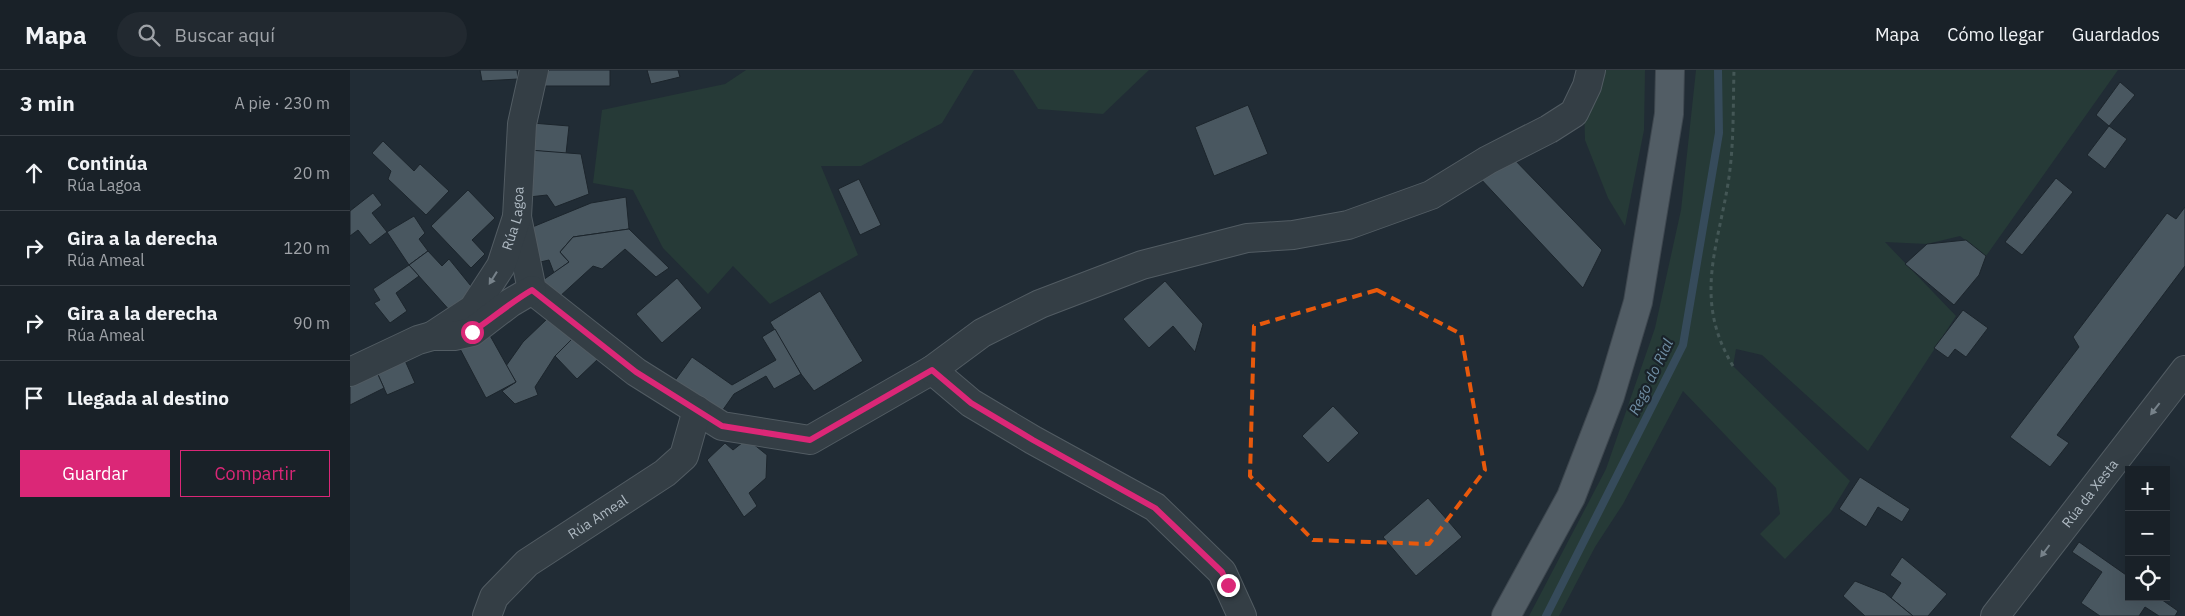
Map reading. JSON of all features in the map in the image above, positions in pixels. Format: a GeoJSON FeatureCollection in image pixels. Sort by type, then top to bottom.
{"type":"FeatureCollection","features":[{"type":"Feature","properties":{"kind":"main road"},"geometry":{"type":"LineString","coordinates":[[1506,616],[1571,498],[1613,386],[1638,302],[1669,114],[1670,70]]}},
{"type":"Feature","properties":{"kind":"street","name":"Rúa Lagoa"},"geometry":{"type":"LineString","coordinates":[[432,336],[473,309],[501,266],[517,216],[522,124],[534,70]]}},
{"type":"Feature","properties":{"kind":"street"},"geometry":{"type":"LineString","coordinates":[[517,216],[532,290],[636,372],[722,426],[810,440],[932,370],[982,334],[1040,304],[1142,265],[1247,238],[1293,235],[1348,225],[1431,194],[1488,160],[1549,129],[1574,113],[1587,86],[1591,70]]}},
{"type":"Feature","properties":{"kind":"street","name":"Rúa Lagoa"},"geometry":{"type":"LineString","coordinates":[[350,372],[418,340],[432,336],[454,336],[472,332],[510,303],[532,290]]}},
{"type":"Feature","properties":{"kind":"street"},"geometry":{"type":"LineString","coordinates":[[932,370],[971,403],[1155,508],[1222,572],[1242,616]]}},
{"type":"Feature","properties":{"kind":"street","name":"Rúa da Xesta"},"geometry":{"type":"LineString","coordinates":[[1995,616],[2185,370]]}},
{"type":"Feature","properties":{"kind":"street","name":"Rúa Ameal"},"geometry":{"type":"LineString","coordinates":[[487,616],[494,597],[527,564],[665,473],[684,456],[697,410]]}},
{"type":"Feature","properties":{"kind":"path"},"geometry":{"type":"LineString","coordinates":[[1733,366],[1722,348],[1712,311],[1711,268],[1729,176],[1734,70]]}},
{"type":"Feature","properties":{"kind":"highlighted area"},"geometry":{"type":"Polygon","coordinates":[[[1377,290],[1461,334],[1485,470],[1429,544],[1313,540],[1250,476],[1254,326],[1377,290]]]}},
{"type":"Feature","properties":{"kind":"green space"},"geometry":{"type":"Polygon","coordinates":[[[746,70],[974,70],[942,123],[861,166],[821,166],[858,255],[770,304],[733,266],[708,294],[663,248],[633,190],[593,183],[602,110],[725,84],[746,70]]]}},
{"type":"Feature","properties":{"kind":"green space"},"geometry":{"type":"Polygon","coordinates":[[[1013,70],[1149,70],[1103,114],[1038,109],[1013,70]]]}},
{"type":"Feature","properties":{"kind":"green space"},"geometry":{"type":"Polygon","coordinates":[[[1583,70],[1645,70],[1644,130],[1625,226],[1608,198],[1585,140],[1583,70]]]}},
{"type":"Feature","properties":{"kind":"green space"},"geometry":{"type":"Polygon","coordinates":[[[1696,70],[2118,70],[1986,256],[1960,236],[1927,244],[1885,242],[1956,316],[1868,451],[1762,355],[1736,349],[1733,366],[1850,481],[1831,512],[1785,559],[1760,534],[1780,514],[1776,488],[1683,391],[1623,504],[1595,547],[1559,616],[1529,616],[1606,469],[1655,328],[1681,210],[1696,70]]]}},
{"type":"Feature","properties":{"kind":"building"},"geometry":{"type":"Polygon","coordinates":[[[480,70],[517,70],[518,79],[482,81],[480,70]]]}},
{"type":"Feature","properties":{"kind":"building"},"geometry":{"type":"Polygon","coordinates":[[[549,70],[610,70],[610,86],[541,86],[549,70]]]}},
{"type":"Feature","properties":{"kind":"building"},"geometry":{"type":"Polygon","coordinates":[[[647,70],[678,70],[680,77],[651,84],[647,70]]]}},
{"type":"Feature","properties":{"kind":"building"},"geometry":{"type":"Polygon","coordinates":[[[2120,82],[2135,95],[2109,126],[2096,115],[2120,82]]]}},
{"type":"Feature","properties":{"kind":"building"},"geometry":{"type":"Polygon","coordinates":[[[1248,105],[1268,154],[1214,176],[1195,127],[1248,105]]]}},
{"type":"Feature","properties":{"kind":"building"},"geometry":{"type":"Polygon","coordinates":[[[532,123],[569,126],[566,154],[529,150],[532,123]]]}},
{"type":"Feature","properties":{"kind":"building"},"geometry":{"type":"Polygon","coordinates":[[[2109,126],[2127,139],[2105,169],[2087,155],[2109,126]]]}},
{"type":"Feature","properties":{"kind":"building"},"geometry":{"type":"Polygon","coordinates":[[[383,141],[414,171],[420,164],[449,191],[426,215],[388,179],[391,171],[372,153],[383,141]]]}},
{"type":"Feature","properties":{"kind":"building"},"geometry":{"type":"Polygon","coordinates":[[[529,150],[581,154],[589,194],[555,207],[547,195],[529,197],[529,150]]]}},
{"type":"Feature","properties":{"kind":"building"},"geometry":{"type":"Polygon","coordinates":[[[1512,157],[1602,250],[1583,288],[1478,176],[1512,157]]]}},
{"type":"Feature","properties":{"kind":"building"},"geometry":{"type":"Polygon","coordinates":[[[2056,178],[2073,192],[2022,255],[2005,242],[2056,178]]]}},
{"type":"Feature","properties":{"kind":"building"},"geometry":{"type":"Polygon","coordinates":[[[859,179],[881,225],[860,235],[838,189],[859,179]]]}},
{"type":"Feature","properties":{"kind":"building"},"geometry":{"type":"Polygon","coordinates":[[[468,190],[495,218],[472,240],[485,254],[471,268],[431,226],[468,190]]]}},
{"type":"Feature","properties":{"kind":"building"},"geometry":{"type":"Polygon","coordinates":[[[373,193],[382,205],[372,213],[387,232],[370,245],[358,230],[350,236],[350,211],[373,193]]]}},
{"type":"Feature","properties":{"kind":"building"},"geometry":{"type":"Polygon","coordinates":[[[626,197],[629,229],[573,237],[560,252],[569,262],[554,273],[549,260],[536,263],[530,228],[591,203],[626,197]]]}},
{"type":"Feature","properties":{"kind":"building"},"geometry":{"type":"Polygon","coordinates":[[[2185,207],[2185,266],[2057,435],[2069,443],[2050,467],[2010,437],[2079,347],[2073,337],[2167,213],[2176,219],[2185,207]]]}},
{"type":"Feature","properties":{"kind":"building"},"geometry":{"type":"Polygon","coordinates":[[[414,216],[425,233],[419,239],[428,251],[409,265],[387,232],[414,216]]]}},
{"type":"Feature","properties":{"kind":"building"},"geometry":{"type":"Polygon","coordinates":[[[629,229],[669,268],[656,277],[625,249],[602,269],[593,266],[558,298],[543,280],[569,262],[560,252],[573,237],[629,229]]]}},
{"type":"Feature","properties":{"kind":"building"},"geometry":{"type":"Polygon","coordinates":[[[1966,240],[1986,256],[1979,275],[1954,305],[1905,264],[1927,244],[1966,240]]]}},
{"type":"Feature","properties":{"kind":"building"},"geometry":{"type":"Polygon","coordinates":[[[428,251],[442,266],[449,259],[475,291],[452,313],[409,265],[428,251]]]}},
{"type":"Feature","properties":{"kind":"building"},"geometry":{"type":"Polygon","coordinates":[[[409,265],[419,276],[396,293],[407,311],[390,323],[374,303],[380,300],[373,289],[409,265]]]}},
{"type":"Feature","properties":{"kind":"building"},"geometry":{"type":"Polygon","coordinates":[[[677,278],[702,308],[662,343],[636,314],[677,278]]]}},
{"type":"Feature","properties":{"kind":"building"},"geometry":{"type":"Polygon","coordinates":[[[1165,281],[1203,324],[1195,352],[1173,326],[1149,348],[1123,319],[1165,281]]]}},
{"type":"Feature","properties":{"kind":"building"},"geometry":{"type":"Polygon","coordinates":[[[820,291],[863,361],[814,391],[801,374],[770,322],[820,291]]]}},
{"type":"Feature","properties":{"kind":"building"},"geometry":{"type":"Polygon","coordinates":[[[1963,310],[1988,328],[1966,357],[1955,349],[1948,358],[1934,348],[1963,310]]]}},
{"type":"Feature","properties":{"kind":"building"},"geometry":{"type":"Polygon","coordinates":[[[548,318],[575,336],[555,356],[535,387],[538,395],[515,404],[502,391],[516,382],[506,366],[523,342],[548,318]]]}},
{"type":"Feature","properties":{"kind":"building"},"geometry":{"type":"Polygon","coordinates":[[[775,329],[801,374],[774,389],[766,376],[734,394],[720,414],[674,382],[692,357],[732,385],[776,360],[762,337],[775,329]]]}},
{"type":"Feature","properties":{"kind":"building"},"geometry":{"type":"Polygon","coordinates":[[[488,332],[516,382],[486,398],[458,345],[488,332]]]}},
{"type":"Feature","properties":{"kind":"building"},"geometry":{"type":"Polygon","coordinates":[[[575,336],[598,359],[577,379],[555,356],[575,336]]]}},
{"type":"Feature","properties":{"kind":"building"},"geometry":{"type":"Polygon","coordinates":[[[403,356],[415,383],[387,395],[375,368],[403,356]]]}},
{"type":"Feature","properties":{"kind":"building"},"geometry":{"type":"Polygon","coordinates":[[[375,368],[384,388],[350,405],[350,381],[375,368]]]}},
{"type":"Feature","properties":{"kind":"building"},"geometry":{"type":"Polygon","coordinates":[[[1333,406],[1359,433],[1328,463],[1302,436],[1333,406]]]}},
{"type":"Feature","properties":{"kind":"building"},"geometry":{"type":"Polygon","coordinates":[[[747,439],[767,455],[766,478],[749,493],[757,506],[744,517],[707,460],[725,443],[733,450],[747,439]]]}},
{"type":"Feature","properties":{"kind":"building"},"geometry":{"type":"Polygon","coordinates":[[[1860,477],[1910,509],[1902,522],[1878,507],[1866,527],[1839,509],[1860,477]]]}},
{"type":"Feature","properties":{"kind":"building"},"geometry":{"type":"Polygon","coordinates":[[[1428,498],[1462,537],[1416,576],[1383,537],[1428,498]]]}},
{"type":"Feature","properties":{"kind":"building"},"geometry":{"type":"Polygon","coordinates":[[[2079,542],[2125,574],[2125,601],[2164,601],[2178,611],[2175,616],[2159,616],[2145,607],[2139,616],[2100,616],[2081,603],[2102,572],[2072,552],[2079,542]]]}},
{"type":"Feature","properties":{"kind":"building"},"geometry":{"type":"Polygon","coordinates":[[[1902,557],[1947,594],[1928,616],[1913,616],[1891,598],[1901,583],[1890,575],[1902,557]]]}},
{"type":"Feature","properties":{"kind":"building"},"geometry":{"type":"Polygon","coordinates":[[[1855,581],[1885,593],[1913,616],[1865,616],[1843,596],[1855,581]]]}},
{"type":"Feature","properties":{"kind":"waterway","name":"Rego do Rial"},"geometry":{"type":"LineString","coordinates":[[1546,616],[1683,345],[1719,133],[1718,70]]}},
{"type":"Feature","properties":{"kind":"route"},"geometry":{"type":"LineString","coordinates":[[472,332],[510,303],[532,290],[636,372],[722,426],[810,440],[932,370],[971,403],[1155,508],[1222,572],[1228,585]]}}]}
